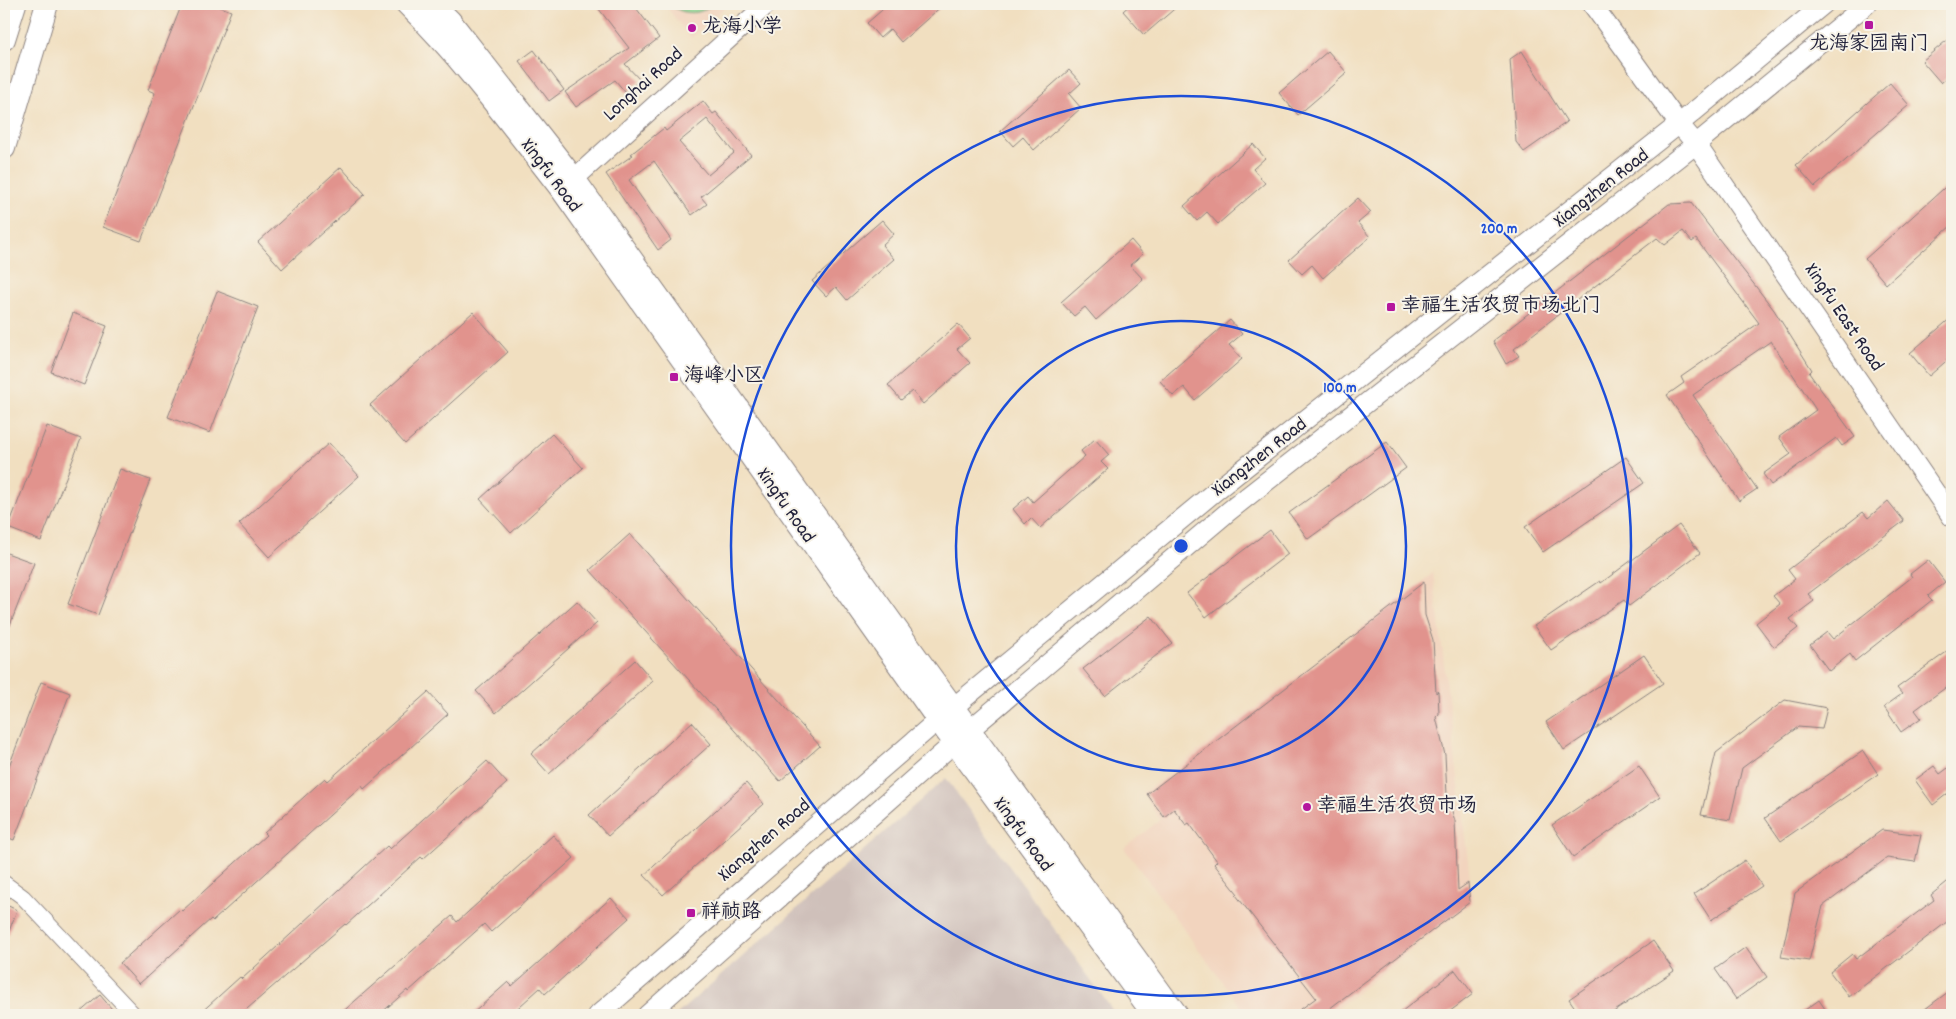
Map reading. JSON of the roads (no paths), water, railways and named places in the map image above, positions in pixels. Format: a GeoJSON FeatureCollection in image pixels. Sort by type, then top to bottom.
{"type":"FeatureCollection","features":[{"type":"Feature","properties":{"kind":"main road"},"geometry":{"type":"LineString","coordinates":[[4,40],[15,4]]}},
{"type":"Feature","properties":{"kind":"main road"},"geometry":{"type":"LineString","coordinates":[[4,148],[47,4]]}},
{"type":"Feature","properties":{"kind":"main road","name":"Xingfu Road"},"geometry":{"type":"LineString","coordinates":[[408,4],[444,41],[497,106],[568,185]]}},
{"type":"Feature","properties":{"kind":"main road","name":"Xingfu Road"},"geometry":{"type":"LineString","coordinates":[[433,4],[462,35],[962,736],[1154,1015]]}},
{"type":"Feature","properties":{"kind":"main road","name":"Xingfu Road"},"geometry":{"type":"LineString","coordinates":[[962,736],[1177,1015]]}},
{"type":"Feature","properties":{"kind":"street","name":"Longhai Road"},"geometry":{"type":"LineString","coordinates":[[568,185],[767,4]]}},
{"type":"Feature","properties":{"kind":"street"},"geometry":{"type":"LineString","coordinates":[[1592,4],[1679,124]]}},
{"type":"Feature","properties":{"kind":"street","name":"Xiangzhen Road"},"geometry":{"type":"LineString","coordinates":[[598,1015],[946,714],[1226,482],[1679,124],[1824,4]]}},
{"type":"Feature","properties":{"kind":"street","name":"Xiangzhen Road"},"geometry":{"type":"LineString","coordinates":[[647,1015],[962,736],[1229,511],[1696,144],[1867,4]]}},
{"type":"Feature","properties":{"kind":"street","name":"Xingfu East Road"},"geometry":{"type":"LineString","coordinates":[[1679,124],[1696,144],[1952,517]]}},
{"type":"Feature","properties":{"kind":"street"},"geometry":{"type":"LineString","coordinates":[[4,883],[23,896],[134,1015]]}},
{"type":"Feature","properties":{"kind":"place","name":"龙海家园南门"},"geometry":{"type":"Point","coordinates":[1869,25]}},
{"type":"Feature","properties":{"kind":"place","name":"龙海小学"},"geometry":{"type":"Point","coordinates":[692,28]}},
{"type":"Feature","properties":{"kind":"place","name":"幸福生活农贸市场北门"},"geometry":{"type":"Point","coordinates":[1391,307]}},
{"type":"Feature","properties":{"kind":"place","name":"海峰小区"},"geometry":{"type":"Point","coordinates":[674,377]}},
{"type":"Feature","properties":{"kind":"place","name":"幸福生活农贸市场"},"geometry":{"type":"Point","coordinates":[1307,807]}},
{"type":"Feature","properties":{"kind":"place","name":"祥祯路"},"geometry":{"type":"Point","coordinates":[691,913]}}]}
